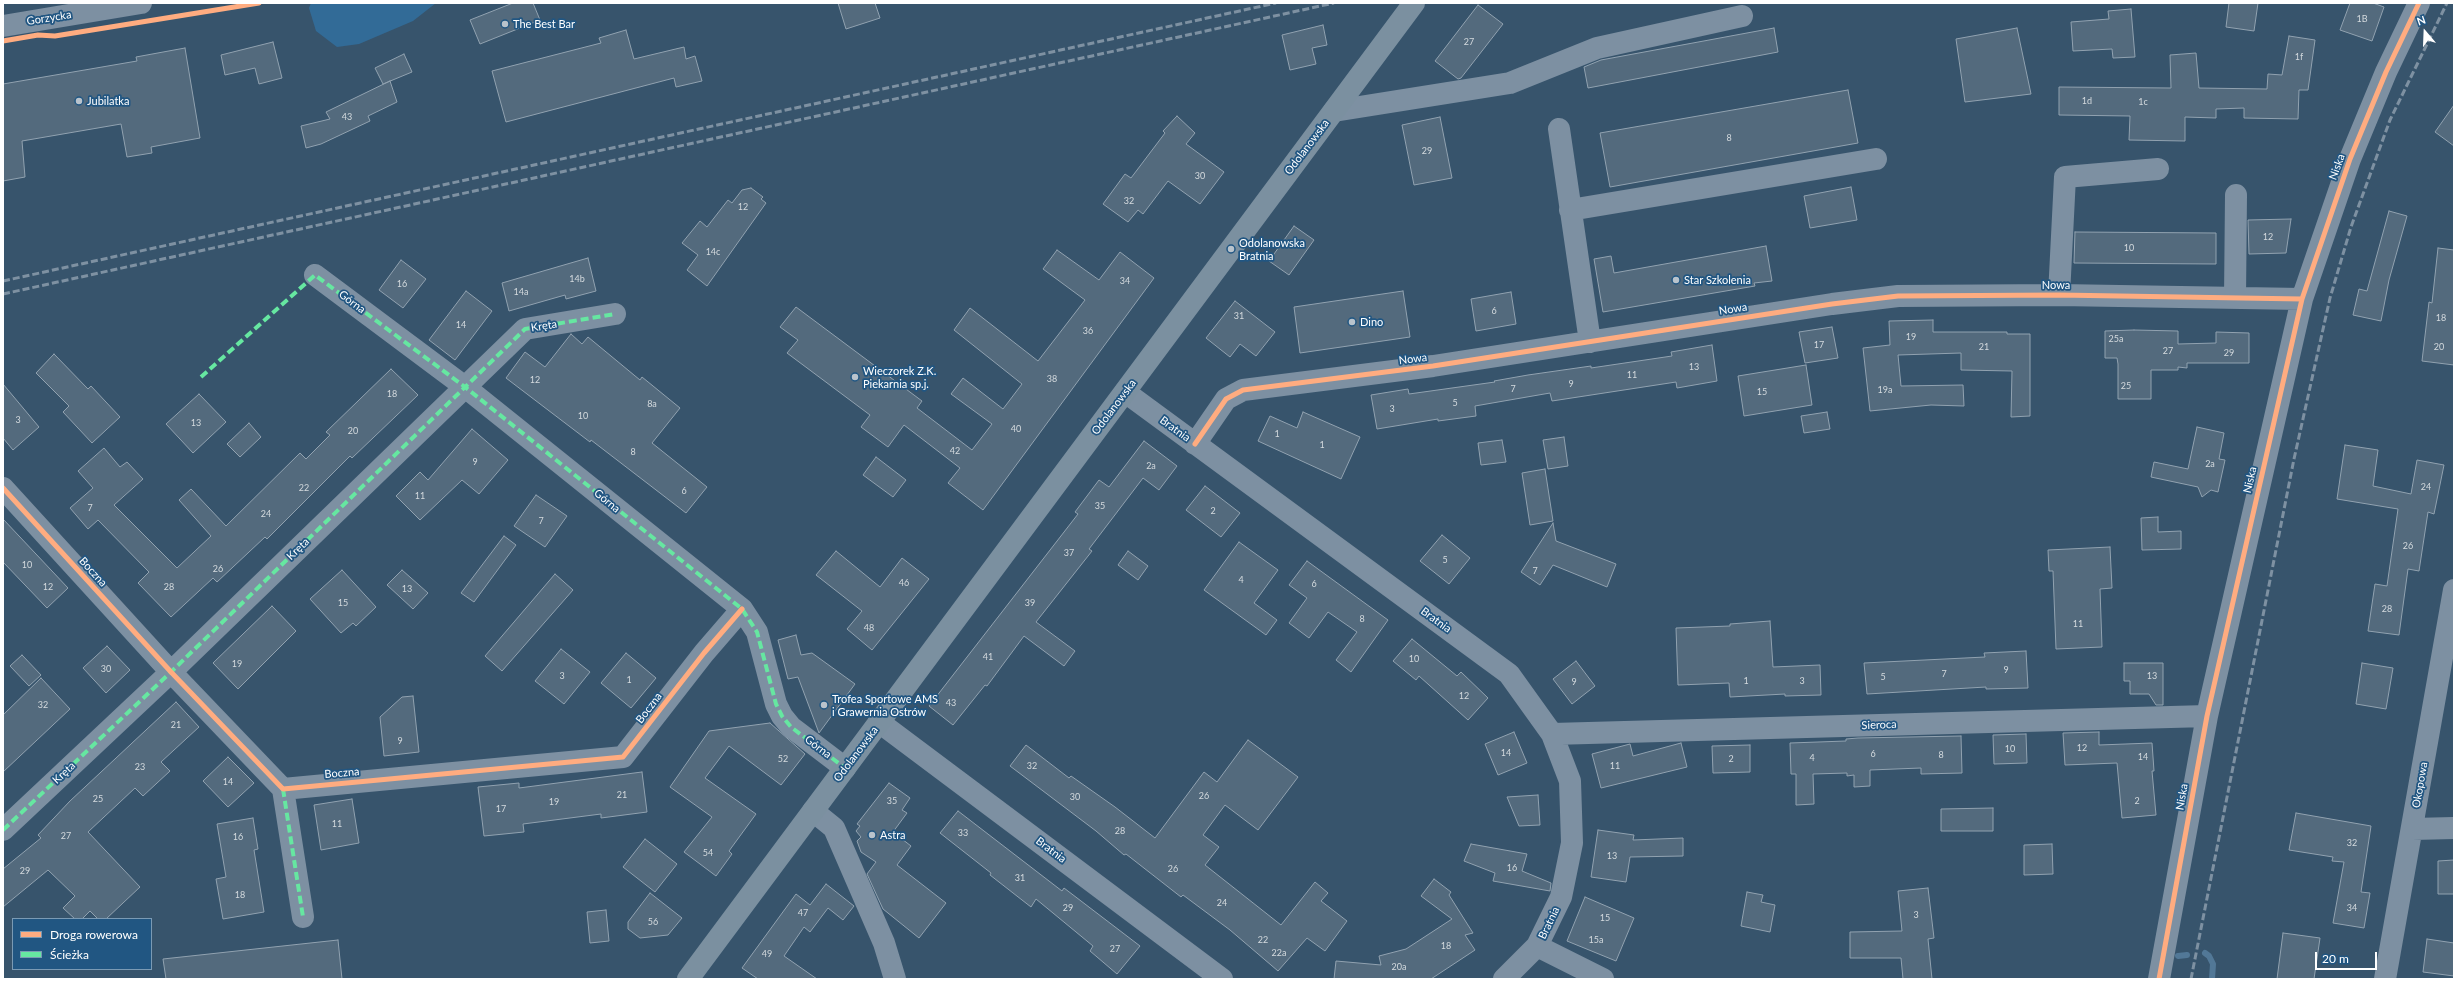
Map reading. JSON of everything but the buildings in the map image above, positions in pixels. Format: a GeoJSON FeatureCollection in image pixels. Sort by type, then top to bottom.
{"type":"FeatureCollection","features":[{"type":"Feature","properties":{"kind":"main road","name":"Odolanowska"},"geometry":{"type":"LineString","coordinates":[[688,979],[1414,3]]}},
{"type":"Feature","properties":{"kind":"street","name":"Gorzycka"},"geometry":{"type":"LineString","coordinates":[[3,26],[141,3]]}},
{"type":"Feature","properties":{"kind":"street","name":"Niska"},"geometry":{"type":"LineString","coordinates":[[2159,979],[2207,716],[2302,299],[2350,159],[2386,72],[2419,3]]}},
{"type":"Feature","properties":{"kind":"street"},"geometry":{"type":"LineString","coordinates":[[1334,111],[1510,83],[1597,48],[1742,16]]}},
{"type":"Feature","properties":{"kind":"street"},"geometry":{"type":"LineString","coordinates":[[1559,129],[1590,342]]}},
{"type":"Feature","properties":{"kind":"street"},"geometry":{"type":"LineString","coordinates":[[1570,210],[1876,159]]}},
{"type":"Feature","properties":{"kind":"street"},"geometry":{"type":"LineString","coordinates":[[2059,295],[2065,177],[2158,169]]}},
{"type":"Feature","properties":{"kind":"street"},"geometry":{"type":"LineString","coordinates":[[2235,298],[2236,194]]}},
{"type":"Feature","properties":{"kind":"street","name":"Górna"},"geometry":{"type":"LineString","coordinates":[[315,275],[465,387],[742,609],[757,632],[776,704],[782,716],[791,727],[845,768]]}},
{"type":"Feature","properties":{"kind":"street","name":"Nowa"},"geometry":{"type":"LineString","coordinates":[[1195,444],[1226,399],[1243,390],[1432,366],[1898,296],[2059,295],[2302,299]]}},
{"type":"Feature","properties":{"kind":"street","name":"Kręta"},"geometry":{"type":"LineString","coordinates":[[3,830],[171,672],[525,329],[615,314]]}},
{"type":"Feature","properties":{"kind":"street","name":"Bratnia"},"geometry":{"type":"LineString","coordinates":[[1125,392],[1509,674],[1552,734],[1570,781],[1572,843],[1561,897],[1537,946],[1504,979]]}},
{"type":"Feature","properties":{"kind":"street","name":"Boczna"},"geometry":{"type":"LineString","coordinates":[[3,488],[171,672],[283,788],[623,757],[704,653],[742,609]]}},
{"type":"Feature","properties":{"kind":"street","name":"Okopowa"},"geometry":{"type":"LineString","coordinates":[[2385,979],[2454,590]]}},
{"type":"Feature","properties":{"kind":"street","name":"Sieroca"},"geometry":{"type":"LineString","coordinates":[[1552,734],[2207,716]]}},
{"type":"Feature","properties":{"kind":"street","name":"Bratnia"},"geometry":{"type":"LineString","coordinates":[[879,722],[1222,979]]}},
{"type":"Feature","properties":{"kind":"street"},"geometry":{"type":"LineString","coordinates":[[283,788],[303,917]]}},
{"type":"Feature","properties":{"kind":"street"},"geometry":{"type":"LineString","coordinates":[[813,811],[834,828],[884,943],[895,979]]}},
{"type":"Feature","properties":{"kind":"street"},"geometry":{"type":"LineString","coordinates":[[2412,829],[2454,828]]}},
{"type":"Feature","properties":{"kind":"street","name":"Bratnia"},"geometry":{"type":"LineString","coordinates":[[1537,946],[1603,979]]}},
{"type":"Feature","properties":{"kind":"shaded area"},"geometry":{"type":"Polygon","coordinates":[[[311,3],[436,3],[413,21],[359,44],[337,47],[316,31],[309,8],[311,3]]]}},
{"type":"Feature","properties":{"kind":"waterway"},"geometry":{"type":"LineString","coordinates":[[2205,953],[2209,956],[2213,964],[2212,979]]}},
{"type":"Feature","properties":{"kind":"waterway"},"geometry":{"type":"LineString","coordinates":[[2178,956],[2187,955]]}},
{"type":"Feature","properties":{"kind":"railway"},"geometry":{"type":"LineString","coordinates":[[3,281],[1276,3]]}},
{"type":"Feature","properties":{"kind":"railway"},"geometry":{"type":"LineString","coordinates":[[3,294],[1334,3]]}},
{"type":"Feature","properties":{"kind":"railway"},"geometry":{"type":"LineString","coordinates":[[2191,979],[2294,459],[2330,298],[2351,227],[2390,120],[2447,3]]}},
{"type":"Feature","properties":{"kind":"marked path"},"geometry":{"type":"LineString","coordinates":[[201,377],[315,275],[465,387],[742,609],[757,632],[776,704],[782,716],[791,727],[845,768]]}},
{"type":"Feature","properties":{"kind":"marked path"},"geometry":{"type":"LineString","coordinates":[[3,830],[171,672],[525,329],[615,314]]}},
{"type":"Feature","properties":{"kind":"marked path"},"geometry":{"type":"LineString","coordinates":[[283,789],[303,917]]}},
{"type":"Feature","properties":{"kind":"cycle path"},"geometry":{"type":"LineString","coordinates":[[3,41],[38,35],[55,36],[259,3]]}},
{"type":"Feature","properties":{"kind":"cycle path"},"geometry":{"type":"LineString","coordinates":[[2159,979],[2207,716],[2302,299],[2350,159],[2386,72],[2419,3]]}},
{"type":"Feature","properties":{"kind":"cycle path"},"geometry":{"type":"LineString","coordinates":[[1195,444],[1226,399],[1243,390],[1433,366],[1832,304],[1898,296],[2059,295],[2302,299]]}},
{"type":"Feature","properties":{"kind":"cycle path"},"geometry":{"type":"LineString","coordinates":[[3,488],[171,672],[283,789],[623,757],[704,653],[742,609]]}},
{"type":"Feature","properties":{"kind":"place","name":"The Best Bar"},"geometry":{"type":"Point","coordinates":[505,24]}},
{"type":"Feature","properties":{"kind":"place","name":"Jubilatka"},"geometry":{"type":"Point","coordinates":[79,101]}},
{"type":"Feature","properties":{"kind":"place","name":"Odolanowska Bratnia"},"geometry":{"type":"Point","coordinates":[1231,249]}},
{"type":"Feature","properties":{"kind":"place","name":"Star Szkolenia"},"geometry":{"type":"Point","coordinates":[1676,280]}},
{"type":"Feature","properties":{"kind":"place","name":"Dino"},"geometry":{"type":"Point","coordinates":[1352,322]}},
{"type":"Feature","properties":{"kind":"place","name":"Wieczorek Z.K. Piekarnia sp.j."},"geometry":{"type":"Point","coordinates":[855,377]}},
{"type":"Feature","properties":{"kind":"place","name":"Trofea Sportowe AMS i Grawernia Ostrów"},"geometry":{"type":"Point","coordinates":[824,705]}},
{"type":"Feature","properties":{"kind":"place","name":"Astra"},"geometry":{"type":"Point","coordinates":[872,835]}}]}
